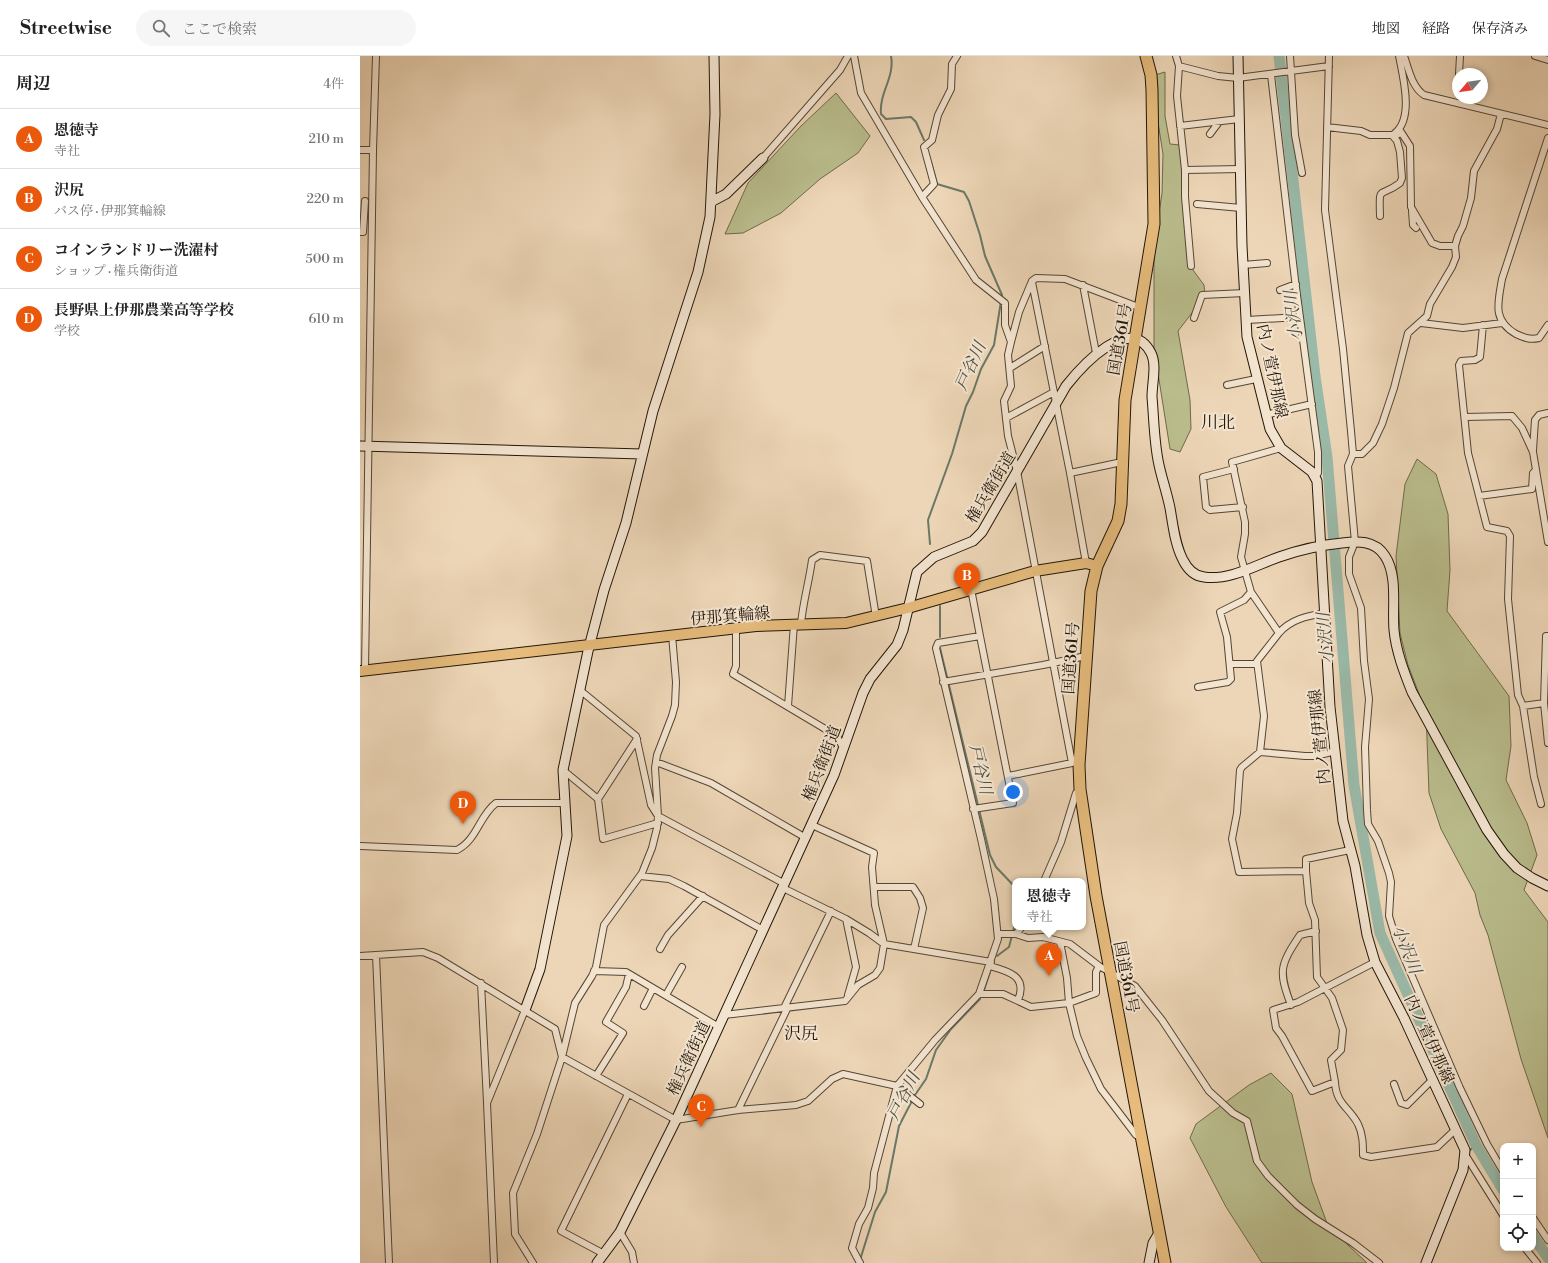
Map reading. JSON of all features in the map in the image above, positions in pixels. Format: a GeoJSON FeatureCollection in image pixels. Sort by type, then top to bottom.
{"type":"FeatureCollection","features":[{"type":"Feature","properties":{"kind":"highway","name":"国道361号"},"geometry":{"type":"LineString","coordinates":[[1146,56],[1151,75],[1152,90],[1154,218],[1141,308],[1125,400],[1121,504],[1118,521],[1091,565],[1091,591],[1076,764],[1096,896],[1165,1263]]}},
{"type":"Feature","properties":{"kind":"main road","name":"伊那箕輪線"},"geometry":{"type":"LineString","coordinates":[[362,670],[672,635],[797,624],[846,623],[876,617],[1035,571],[1091,565]]}},
{"type":"Feature","properties":{"kind":"street"},"geometry":{"type":"LineString","coordinates":[[362,670],[364,446],[376,56]]}},
{"type":"Feature","properties":{"kind":"street"},"geometry":{"type":"LineString","coordinates":[[487,1103],[540,969],[567,836],[563,770],[590,644],[604,590],[626,523],[642,454],[656,404],[698,272],[710,217],[715,114],[714,56]]}},
{"type":"Feature","properties":{"kind":"street"},"geometry":{"type":"LineString","coordinates":[[711,202],[726,194],[763,158],[840,70],[848,56]]}},
{"type":"Feature","properties":{"kind":"street"},"geometry":{"type":"LineString","coordinates":[[854,56],[861,93],[922,197],[976,280],[1001,300],[1006,310],[1005,325],[1011,342]]}},
{"type":"Feature","properties":{"kind":"street"},"geometry":{"type":"LineString","coordinates":[[922,197],[934,184],[924,146],[932,140],[938,115],[951,89],[952,64],[957,56]]}},
{"type":"Feature","properties":{"kind":"street"},"geometry":{"type":"LineString","coordinates":[[1176,56],[1180,66],[1177,96],[1185,170],[1185,197],[1191,266]]}},
{"type":"Feature","properties":{"kind":"street","name":"内ノ萱伊那線"},"geometry":{"type":"LineString","coordinates":[[1238,56],[1241,208],[1247,337],[1256,379],[1270,429],[1282,448],[1316,476],[1323,545],[1327,681],[1343,821],[1355,866],[1367,935],[1375,962],[1404,1018],[1465,1150],[1466,1156]]}},
{"type":"Feature","properties":{"kind":"street"},"geometry":{"type":"LineString","coordinates":[[1290,56],[1295,135],[1302,173]]}},
{"type":"Feature","properties":{"kind":"street"},"geometry":{"type":"LineString","coordinates":[[1329,56],[1325,210],[1343,348],[1353,454],[1348,466],[1351,542],[1349,574],[1361,608],[1369,699],[1365,747],[1368,824],[1378,841],[1391,882],[1389,916],[1396,939],[1410,975],[1415,983],[1455,1077],[1487,1144],[1500,1166]]}},
{"type":"Feature","properties":{"kind":"street"},"geometry":{"type":"LineString","coordinates":[[1393,136],[1401,128],[1406,113],[1406,102],[1399,56]]}},
{"type":"Feature","properties":{"kind":"street"},"geometry":{"type":"LineString","coordinates":[[1404,56],[1418,91],[1430,97],[1452,99]]}},
{"type":"Feature","properties":{"kind":"street"},"geometry":{"type":"LineString","coordinates":[[1460,56],[1460,68]]}},
{"type":"Feature","properties":{"kind":"street"},"geometry":{"type":"LineString","coordinates":[[1535,56],[1548,60]]}},
{"type":"Feature","properties":{"kind":"street"},"geometry":{"type":"LineString","coordinates":[[1180,66],[1218,76],[1238,78],[1272,75],[1329,66]]}},
{"type":"Feature","properties":{"kind":"street"},"geometry":{"type":"LineString","coordinates":[[1272,75],[1300,317],[1318,452],[1318,473],[1316,476]]}},
{"type":"Feature","properties":{"kind":"street"},"geometry":{"type":"LineString","coordinates":[[1470,104],[1501,114],[1548,125]]}},
{"type":"Feature","properties":{"kind":"street"},"geometry":{"type":"LineString","coordinates":[[1353,454],[1362,454],[1373,443],[1382,424],[1394,388],[1408,333],[1426,316],[1430,304],[1452,267],[1456,257],[1455,246],[1471,198],[1474,172],[1498,129],[1501,114]]}},
{"type":"Feature","properties":{"kind":"street"},"geometry":{"type":"LineString","coordinates":[[1180,126],[1239,119]]}},
{"type":"Feature","properties":{"kind":"street"},"geometry":{"type":"LineString","coordinates":[[1210,134],[1219,122]]}},
{"type":"Feature","properties":{"kind":"street"},"geometry":{"type":"LineString","coordinates":[[1327,127],[1361,131],[1370,135],[1393,136],[1401,132],[1410,146],[1411,207],[1413,225],[1416,228]]}},
{"type":"Feature","properties":{"kind":"street"},"geometry":{"type":"LineString","coordinates":[[1380,216],[1379,194],[1382,191],[1400,184],[1402,178],[1398,141],[1393,136]]}},
{"type":"Feature","properties":{"kind":"street"},"geometry":{"type":"LineString","coordinates":[[1548,138],[1502,279],[1498,302],[1499,314],[1504,327],[1530,340],[1539,338],[1548,325]]}},
{"type":"Feature","properties":{"kind":"street"},"geometry":{"type":"LineString","coordinates":[[360,150],[373,150]]}},
{"type":"Feature","properties":{"kind":"street"},"geometry":{"type":"LineString","coordinates":[[1185,170],[1241,169]]}},
{"type":"Feature","properties":{"kind":"street"},"geometry":{"type":"LineString","coordinates":[[360,232],[363,232],[365,201]]}},
{"type":"Feature","properties":{"kind":"street"},"geometry":{"type":"LineString","coordinates":[[1197,204],[1241,208]]}},
{"type":"Feature","properties":{"kind":"street"},"geometry":{"type":"LineString","coordinates":[[1411,207],[1432,243],[1440,246],[1455,246]]}},
{"type":"Feature","properties":{"kind":"street"},"geometry":{"type":"LineString","coordinates":[[1243,265],[1267,263]]}},
{"type":"Feature","properties":{"kind":"street"},"geometry":{"type":"LineString","coordinates":[[1008,776],[1076,764],[1035,571],[1017,471],[1008,436],[1004,401],[1011,386],[1008,355],[1018,312],[1032,281],[1036,278],[1065,279],[1141,308]]}},
{"type":"Feature","properties":{"kind":"street"},"geometry":{"type":"LineString","coordinates":[[1032,281],[1070,473],[1091,565]]}},
{"type":"Feature","properties":{"kind":"street"},"geometry":{"type":"LineString","coordinates":[[1280,290],[1296,284]]}},
{"type":"Feature","properties":{"kind":"street"},"geometry":{"type":"LineString","coordinates":[[1083,285],[1096,353]]}},
{"type":"Feature","properties":{"kind":"street"},"geometry":{"type":"LineString","coordinates":[[1194,318],[1202,295],[1245,293]]}},
{"type":"Feature","properties":{"kind":"street"},"geometry":{"type":"LineString","coordinates":[[1247,320],[1300,317]]}},
{"type":"Feature","properties":{"kind":"street"},"geometry":{"type":"LineString","coordinates":[[1421,322],[1463,328],[1502,323]]}},
{"type":"Feature","properties":{"kind":"street"},"geometry":{"type":"LineString","coordinates":[[1483,325],[1480,357],[1475,360],[1461,361],[1459,365],[1468,453],[1487,527],[1507,530],[1510,536],[1508,599],[1518,695],[1523,706],[1533,771],[1541,804]]}},
{"type":"Feature","properties":{"kind":"street","name":"権兵衛街道"},"geometry":{"type":"LineString","coordinates":[[597,1263],[620,1232],[676,1120],[834,775],[863,693],[870,679],[897,645],[903,630],[917,572],[921,566],[934,557],[973,541],[982,532],[1076,372],[1096,353],[1127,338],[1136,338]]}},
{"type":"Feature","properties":{"kind":"street"},"geometry":{"type":"LineString","coordinates":[[1136,338],[1146,345],[1152,354],[1154,364],[1152,396],[1159,463],[1168,497],[1179,552],[1191,571],[1203,577],[1221,576],[1246,570],[1295,551],[1323,545],[1351,542],[1368,542],[1385,555],[1391,571],[1394,630],[1403,669],[1412,692],[1483,823],[1504,854],[1517,868],[1548,886]]}},
{"type":"Feature","properties":{"kind":"street"},"geometry":{"type":"LineString","coordinates":[[1010,368],[1045,346]]}},
{"type":"Feature","properties":{"kind":"street"},"geometry":{"type":"LineString","coordinates":[[1227,385],[1256,379]]}},
{"type":"Feature","properties":{"kind":"street"},"geometry":{"type":"LineString","coordinates":[[1006,418],[1054,392]]}},
{"type":"Feature","properties":{"kind":"street"},"geometry":{"type":"LineString","coordinates":[[1265,415],[1312,404]]}},
{"type":"Feature","properties":{"kind":"street"},"geometry":{"type":"LineString","coordinates":[[1548,413],[1539,415],[1535,420],[1533,452],[1548,542]]}},
{"type":"Feature","properties":{"kind":"street"},"geometry":{"type":"LineString","coordinates":[[1465,417],[1512,416],[1522,428],[1533,452]]}},
{"type":"Feature","properties":{"kind":"street"},"geometry":{"type":"LineString","coordinates":[[364,446],[642,454]]}},
{"type":"Feature","properties":{"kind":"street"},"geometry":{"type":"LineString","coordinates":[[1279,633],[1251,592],[1242,557],[1245,534],[1243,507],[1232,462],[1282,448]]}},
{"type":"Feature","properties":{"kind":"street"},"geometry":{"type":"LineString","coordinates":[[1070,473],[1122,462]]}},
{"type":"Feature","properties":{"kind":"street"},"geometry":{"type":"LineString","coordinates":[[1234,469],[1203,477],[1206,507],[1210,510],[1243,507]]}},
{"type":"Feature","properties":{"kind":"street"},"geometry":{"type":"LineString","coordinates":[[1479,496],[1532,489],[1533,473],[1536,470]]}},
{"type":"Feature","properties":{"kind":"street"},"geometry":{"type":"LineString","coordinates":[[788,706],[797,624],[809,582],[812,560],[820,556],[867,561],[876,617]]}},
{"type":"Feature","properties":{"kind":"street"},"geometry":{"type":"LineString","coordinates":[[971,589],[1013,803],[976,808]]}},
{"type":"Feature","properties":{"kind":"street"},"geometry":{"type":"LineString","coordinates":[[1198,687],[1228,682],[1232,677],[1227,637],[1220,612],[1244,600],[1251,592]]}},
{"type":"Feature","properties":{"kind":"street"},"geometry":{"type":"LineString","coordinates":[[1306,871],[1239,872],[1232,839],[1237,813],[1240,770],[1260,752],[1264,716],[1258,658],[1284,627],[1299,619],[1324,613]]}},
{"type":"Feature","properties":{"kind":"street"},"geometry":{"type":"LineString","coordinates":[[736,629],[736,666],[733,674],[837,736],[843,748]]}},
{"type":"Feature","properties":{"kind":"street"},"geometry":{"type":"LineString","coordinates":[[533,1263],[515,1234],[513,1193],[537,1134],[562,1057],[575,1003],[594,971],[604,925],[640,876],[652,848],[658,823],[655,794],[656,762],[675,705],[676,682],[672,635]]}},
{"type":"Feature","properties":{"kind":"street"},"geometry":{"type":"LineString","coordinates":[[859,1261],[852,1248],[859,1224],[868,1208],[873,1188],[874,1173],[897,1086],[935,1040],[979,994],[990,964],[998,934],[994,899],[976,808],[946,681],[936,648],[938,643],[980,636]]}},
{"type":"Feature","properties":{"kind":"street"},"geometry":{"type":"LineString","coordinates":[[1548,636],[1546,636],[1547,653],[1544,703],[1548,743]]}},
{"type":"Feature","properties":{"kind":"street"},"geometry":{"type":"LineString","coordinates":[[946,681],[1086,656]]}},
{"type":"Feature","properties":{"kind":"street"},"geometry":{"type":"LineString","coordinates":[[1230,664],[1258,664]]}},
{"type":"Feature","properties":{"kind":"street"},"geometry":{"type":"LineString","coordinates":[[581,691],[636,736],[651,805],[658,816],[869,932],[884,944],[990,964],[1010,971],[1014,974],[1020,985],[1020,995],[1018,1000]]}},
{"type":"Feature","properties":{"kind":"street"},"geometry":{"type":"LineString","coordinates":[[1523,706],[1544,703]]}},
{"type":"Feature","properties":{"kind":"street"},"geometry":{"type":"LineString","coordinates":[[637,739],[598,800],[603,839],[658,823]]}},
{"type":"Feature","properties":{"kind":"street"},"geometry":{"type":"LineString","coordinates":[[1260,752],[1315,756],[1336,751]]}},
{"type":"Feature","properties":{"kind":"street"},"geometry":{"type":"LineString","coordinates":[[656,762],[710,782],[806,838]]}},
{"type":"Feature","properties":{"kind":"street"},"geometry":{"type":"LineString","coordinates":[[563,770],[598,800]]}},
{"type":"Feature","properties":{"kind":"street"},"geometry":{"type":"LineString","coordinates":[[1045,878],[1061,842],[1076,793],[1080,789]]}},
{"type":"Feature","properties":{"kind":"street"},"geometry":{"type":"LineString","coordinates":[[360,846],[457,850],[467,845],[489,808],[496,803],[566,803]]}},
{"type":"Feature","properties":{"kind":"street"},"geometry":{"type":"LineString","coordinates":[[724,1015],[844,1000],[858,985],[875,975],[880,968],[884,944],[875,905],[875,886],[872,867],[874,853],[812,825]]}},
{"type":"Feature","properties":{"kind":"street"},"geometry":{"type":"LineString","coordinates":[[1350,850],[1306,859],[1308,898],[1315,920],[1317,977],[1335,1004],[1343,1030],[1341,1050],[1331,1060],[1335,1089],[1341,1104],[1358,1123],[1364,1144],[1362,1155],[1371,1157],[1437,1147],[1455,1130]]}},
{"type":"Feature","properties":{"kind":"street"},"geometry":{"type":"LineString","coordinates":[[640,876],[669,879],[703,896],[763,930]]}},
{"type":"Feature","properties":{"kind":"street"},"geometry":{"type":"LineString","coordinates":[[875,886],[913,887],[920,898],[923,908],[914,949]]}},
{"type":"Feature","properties":{"kind":"street"},"geometry":{"type":"LineString","coordinates":[[660,949],[668,936],[703,896]]}},
{"type":"Feature","properties":{"kind":"street"},"geometry":{"type":"LineString","coordinates":[[738,1110],[831,911]]}},
{"type":"Feature","properties":{"kind":"street"},"geometry":{"type":"LineString","coordinates":[[846,919],[856,967],[848,997]]}},
{"type":"Feature","properties":{"kind":"street"},"geometry":{"type":"LineString","coordinates":[[1016,934],[1019,930]]}},
{"type":"Feature","properties":{"kind":"street"},"geometry":{"type":"LineString","coordinates":[[1291,1005],[1282,982],[1286,956],[1300,935],[1316,931]]}},
{"type":"Feature","properties":{"kind":"street"},"geometry":{"type":"LineString","coordinates":[[998,934],[1016,934],[1028,938],[1043,937],[1070,944],[1099,966],[1135,986],[1162,1020],[1209,1091],[1233,1113],[1247,1121],[1257,1161],[1268,1176],[1297,1205],[1315,1219],[1353,1243],[1379,1263]]}},
{"type":"Feature","properties":{"kind":"street"},"geometry":{"type":"LineString","coordinates":[[1060,942],[1067,978],[1069,1003],[1077,1036],[1086,1058],[1102,1089],[1136,1135],[1141,1137]]}},
{"type":"Feature","properties":{"kind":"street"},"geometry":{"type":"LineString","coordinates":[[360,956],[423,952],[438,958],[555,1029],[562,1057],[676,1120],[738,1110],[802,1103],[808,1101],[832,1079],[843,1074],[897,1086],[918,1102]]}},
{"type":"Feature","properties":{"kind":"street"},"geometry":{"type":"LineString","coordinates":[[376,955],[389,1263]]}},
{"type":"Feature","properties":{"kind":"street"},"geometry":{"type":"LineString","coordinates":[[1334,1082],[1312,1091],[1282,1036],[1278,1032],[1273,1010],[1291,1005],[1325,989],[1375,962]]}},
{"type":"Feature","properties":{"kind":"street"},"geometry":{"type":"LineString","coordinates":[[979,994],[998,993],[1018,1000],[1031,1007],[1069,1003],[1096,993],[1096,972],[1099,966]]}},
{"type":"Feature","properties":{"kind":"street"},"geometry":{"type":"LineString","coordinates":[[666,995],[682,967]]}},
{"type":"Feature","properties":{"kind":"street"},"geometry":{"type":"LineString","coordinates":[[594,971],[626,972],[719,1027]]}},
{"type":"Feature","properties":{"kind":"street"},"geometry":{"type":"LineString","coordinates":[[596,1076],[623,1033],[606,1022],[626,987],[629,974]]}},
{"type":"Feature","properties":{"kind":"street"},"geometry":{"type":"LineString","coordinates":[[481,983],[494,1263]]}},
{"type":"Feature","properties":{"kind":"street"},"geometry":{"type":"LineString","coordinates":[[644,1006],[653,988]]}},
{"type":"Feature","properties":{"kind":"street"},"geometry":{"type":"LineString","coordinates":[[1394,1084],[1401,1103],[1407,1105],[1432,1080]]}},
{"type":"Feature","properties":{"kind":"street"},"geometry":{"type":"LineString","coordinates":[[604,1254],[561,1231],[628,1094]]}},
{"type":"Feature","properties":{"kind":"street"},"geometry":{"type":"LineString","coordinates":[[1466,1156],[1500,1210]]}},
{"type":"Feature","properties":{"kind":"street"},"geometry":{"type":"LineString","coordinates":[[1426,1263],[1463,1170],[1466,1156]]}},
{"type":"Feature","properties":{"kind":"street"},"geometry":{"type":"LineString","coordinates":[[1536,1222],[1548,1240]]}},
{"type":"Feature","properties":{"kind":"street"},"geometry":{"type":"LineString","coordinates":[[620,1232],[632,1252],[634,1263]]}},
{"type":"Feature","properties":{"kind":"street"},"geometry":{"type":"LineString","coordinates":[[1149,1263],[1153,1243],[1159,1233]]}},
{"type":"Feature","properties":{"kind":"street"},"geometry":{"type":"LineString","coordinates":[[1527,1251],[1532,1261]]}},
{"type":"Feature","properties":{"kind":"green space"},"geometry":{"type":"Polygon","coordinates":[[[1165,72],[1165,116],[1170,144],[1180,145],[1184,155],[1183,207],[1193,270],[1204,285],[1205,296],[1178,331],[1190,400],[1191,429],[1180,452],[1170,449],[1154,348],[1154,244],[1162,194],[1163,154],[1154,97],[1155,75],[1165,72]]]}},
{"type":"Feature","properties":{"kind":"green space"},"geometry":{"type":"Polygon","coordinates":[[[836,93],[870,136],[858,153],[820,179],[781,213],[743,233],[725,234],[748,183],[801,126],[836,93]]]}},
{"type":"Feature","properties":{"kind":"green space"},"geometry":{"type":"Polygon","coordinates":[[[1417,459],[1436,474],[1448,514],[1450,570],[1447,611],[1509,696],[1511,746],[1506,780],[1527,823],[1537,855],[1524,890],[1548,922],[1548,1138],[1521,1059],[1488,935],[1480,915],[1475,893],[1441,829],[1429,793],[1426,712],[1408,665],[1400,633],[1396,556],[1405,484],[1417,459]]]}},
{"type":"Feature","properties":{"kind":"green space"},"geometry":{"type":"Polygon","coordinates":[[[1271,1073],[1292,1094],[1312,1182],[1328,1226],[1367,1263],[1262,1263],[1226,1207],[1190,1138],[1196,1124],[1249,1085],[1271,1073]]]}},
{"type":"Feature","properties":{"kind":"waterway","name":"戸谷川"},"geometry":{"type":"LineString","coordinates":[[891,56],[891,71],[882,99],[881,114],[886,119],[911,117],[916,122],[924,140]]}},
{"type":"Feature","properties":{"kind":"waterway","name":"小沢川"},"geometry":{"type":"LineString","coordinates":[[1279,56],[1315,376],[1327,457],[1354,785],[1380,933],[1476,1145],[1500,1185]]}},
{"type":"Feature","properties":{"kind":"waterway","name":"戸谷川"},"geometry":{"type":"LineString","coordinates":[[930,544],[928,520],[952,454],[966,406],[973,392],[981,369],[994,345],[1002,295],[985,256],[969,201],[964,192],[937,184],[931,162]]}},
{"type":"Feature","properties":{"kind":"waterway","name":"戸谷川"},"geometry":{"type":"LineString","coordinates":[[940,606],[940,637]]}},
{"type":"Feature","properties":{"kind":"waterway","name":"戸谷川"},"geometry":{"type":"LineString","coordinates":[[940,648],[990,855],[996,867],[1012,884]]}},
{"type":"Feature","properties":{"kind":"waterway","name":"戸谷川"},"geometry":{"type":"LineString","coordinates":[[997,956],[1009,947],[1013,930]]}},
{"type":"Feature","properties":{"kind":"waterway","name":"戸谷川"},"geometry":{"type":"LineString","coordinates":[[984,990],[990,972]]}},
{"type":"Feature","properties":{"kind":"waterway","name":"戸谷川"},"geometry":{"type":"LineString","coordinates":[[860,1260],[875,1212],[886,1192],[899,1126],[915,1095],[926,1079],[936,1050],[951,1029],[980,999]]}},
{"type":"Feature","properties":{"kind":"waterway","name":"小沢川"},"geometry":{"type":"LineString","coordinates":[[1470,1150],[1476,1145]]}},
{"type":"Feature","properties":{"kind":"waterway","name":"小沢川"},"geometry":{"type":"LineString","coordinates":[[1536,1240],[1548,1258]]}},
{"type":"Feature","properties":{"kind":"place","name":"沢尻"},"geometry":{"type":"Point","coordinates":[967,596]}},
{"type":"Feature","properties":{"kind":"place","name":"長野県上伊那農業高等学校"},"geometry":{"type":"Point","coordinates":[463,824]}},
{"type":"Feature","properties":{"kind":"place","name":"恩徳寺"},"geometry":{"type":"Point","coordinates":[1049,976]}},
{"type":"Feature","properties":{"kind":"place","name":"コインランドリー洗濯村"},"geometry":{"type":"Point","coordinates":[701,1127]}},
{"type":"Feature","properties":{"kind":"district","name":"川北"},"geometry":{"type":"Point","coordinates":[1218,422]}},
{"type":"Feature","properties":{"kind":"district","name":"沢尻"},"geometry":{"type":"Point","coordinates":[801,1033]}}]}
